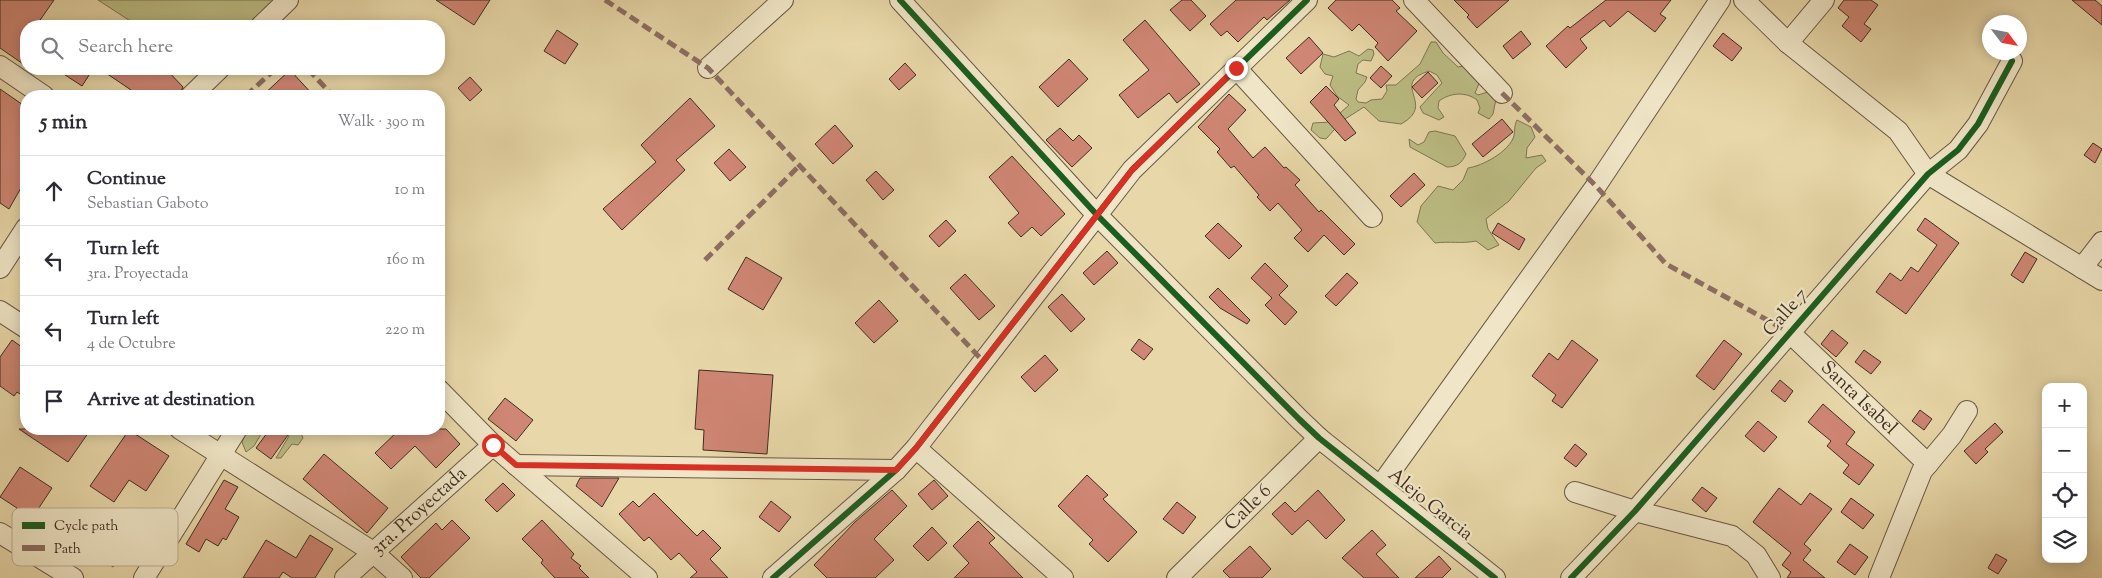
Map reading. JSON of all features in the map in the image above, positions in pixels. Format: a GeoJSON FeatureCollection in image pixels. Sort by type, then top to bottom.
{"type":"FeatureCollection","features":[{"type":"Feature","properties":{"kind":"street"},"geometry":{"type":"LineString","coordinates":[[268,20],[288,0]]}},
{"type":"Feature","properties":{"kind":"street"},"geometry":{"type":"LineString","coordinates":[[708,68],[783,0]]}},
{"type":"Feature","properties":{"kind":"street","name":"Alejo Garcia"},"geometry":{"type":"LineString","coordinates":[[900,0],[1097,215],[1319,438],[1381,485],[1495,578]]}},
{"type":"Feature","properties":{"kind":"street"},"geometry":{"type":"LineString","coordinates":[[773,578],[896,470],[916,448],[1132,170],[1307,0]]}},
{"type":"Feature","properties":{"kind":"street"},"geometry":{"type":"LineString","coordinates":[[1414,0],[1502,93]]}},
{"type":"Feature","properties":{"kind":"street"},"geometry":{"type":"LineString","coordinates":[[1381,485],[1596,186],[1720,0]]}},
{"type":"Feature","properties":{"kind":"street"},"geometry":{"type":"LineString","coordinates":[[1744,0],[1788,43],[1898,131],[1928,174],[2102,280]]}},
{"type":"Feature","properties":{"kind":"street"},"geometry":{"type":"LineString","coordinates":[[1788,43],[1824,0]]}},
{"type":"Feature","properties":{"kind":"street","name":"Calle 7"},"geometry":{"type":"LineString","coordinates":[[1571,578],[1635,511],[1928,174],[1958,150],[1978,124],[2012,61]]}},
{"type":"Feature","properties":{"kind":"street"},"geometry":{"type":"LineString","coordinates":[[0,66],[35,90]]}},
{"type":"Feature","properties":{"kind":"street"},"geometry":{"type":"LineString","coordinates":[[1236,68],[1372,218]]}},
{"type":"Feature","properties":{"kind":"street"},"geometry":{"type":"LineString","coordinates":[[197,90],[213,75]]}},
{"type":"Feature","properties":{"kind":"street"},"geometry":{"type":"LineString","coordinates":[[0,268],[20,237]]}},
{"type":"Feature","properties":{"kind":"street"},"geometry":{"type":"LineString","coordinates":[[2082,268],[2102,242]]}},
{"type":"Feature","properties":{"kind":"street"},"geometry":{"type":"LineString","coordinates":[[0,311],[20,324]]}},
{"type":"Feature","properties":{"kind":"street","name":"Santa Isabel"},"geometry":{"type":"LineString","coordinates":[[1789,332],[1928,464]]}},
{"type":"Feature","properties":{"kind":"street"},"geometry":{"type":"LineString","coordinates":[[445,396],[493,445],[647,578]]}},
{"type":"Feature","properties":{"kind":"street"},"geometry":{"type":"LineString","coordinates":[[1879,578],[1922,471],[1952,435],[1967,411]]}},
{"type":"Feature","properties":{"kind":"street"},"geometry":{"type":"LineString","coordinates":[[189,435],[373,552],[402,578]]}},
{"type":"Feature","properties":{"kind":"street"},"geometry":{"type":"LineString","coordinates":[[178,524],[234,435]]}},
{"type":"Feature","properties":{"kind":"street","name":"Calle 6"},"geometry":{"type":"LineString","coordinates":[[1177,578],[1319,438]]}},
{"type":"Feature","properties":{"kind":"street","name":"3ra. Proyectada"},"geometry":{"type":"LineString","coordinates":[[346,578],[493,445]]}},
{"type":"Feature","properties":{"kind":"street"},"geometry":{"type":"LineString","coordinates":[[916,448],[1063,578]]}},
{"type":"Feature","properties":{"kind":"street"},"geometry":{"type":"LineString","coordinates":[[516,465],[896,470]]}},
{"type":"Feature","properties":{"kind":"street"},"geometry":{"type":"LineString","coordinates":[[1576,492],[1635,511],[1732,536],[1756,555],[1770,578]]}},
{"type":"Feature","properties":{"kind":"street"},"geometry":{"type":"LineString","coordinates":[[0,533],[12,540]]}},
{"type":"Feature","properties":{"kind":"street"},"geometry":{"type":"LineString","coordinates":[[54,566],[73,578]]}},
{"type":"Feature","properties":{"kind":"street"},"geometry":{"type":"LineString","coordinates":[[144,578],[152,566]]}},
{"type":"Feature","properties":{"kind":"green space"},"geometry":{"type":"Polygon","coordinates":[[[98,0],[274,0],[255,20],[129,20],[98,0]]]}},
{"type":"Feature","properties":{"kind":"green space"},"geometry":{"type":"Polygon","coordinates":[[[1431,42],[1436,42],[1443,53],[1458,67],[1464,66],[1480,81],[1475,93],[1478,95],[1491,91],[1496,99],[1493,114],[1489,119],[1478,113],[1480,108],[1477,100],[1463,94],[1448,96],[1439,101],[1438,108],[1444,117],[1439,120],[1423,113],[1420,107],[1442,83],[1437,75],[1429,71],[1418,76],[1413,82],[1415,109],[1411,117],[1401,124],[1379,121],[1364,107],[1342,121],[1326,139],[1320,138],[1311,130],[1313,123],[1330,122],[1349,105],[1337,96],[1330,85],[1333,76],[1325,74],[1320,67],[1323,54],[1334,57],[1349,51],[1359,56],[1368,49],[1373,50],[1374,54],[1371,61],[1363,60],[1358,64],[1356,73],[1367,77],[1358,90],[1356,99],[1358,102],[1366,103],[1371,100],[1382,99],[1387,91],[1386,85],[1396,85],[1420,64],[1431,42]]]}},
{"type":"Feature","properties":{"kind":"green space"},"geometry":{"type":"Polygon","coordinates":[[[1517,120],[1531,127],[1535,137],[1527,148],[1526,158],[1542,155],[1546,161],[1536,168],[1509,201],[1486,219],[1488,229],[1499,245],[1488,250],[1476,241],[1435,243],[1417,222],[1421,206],[1438,186],[1453,190],[1463,180],[1468,168],[1501,153],[1514,136],[1517,120]]]}},
{"type":"Feature","properties":{"kind":"green space"},"geometry":{"type":"Polygon","coordinates":[[[1435,131],[1455,136],[1466,154],[1459,164],[1447,167],[1410,147],[1409,139],[1418,145],[1424,142],[1429,132],[1435,131]]]}},
{"type":"Feature","properties":{"kind":"green space"},"geometry":{"type":"Polygon","coordinates":[[[245,435],[260,435],[254,446],[246,452],[242,442],[245,435]]]}},
{"type":"Feature","properties":{"kind":"green space"},"geometry":{"type":"Polygon","coordinates":[[[302,435],[303,438],[298,445],[292,444],[281,458],[276,458],[289,436],[302,435]]]}},
{"type":"Feature","properties":{"kind":"building"},"geometry":{"type":"Polygon","coordinates":[[[0,0],[54,0],[40,20],[20,20],[20,62],[0,48],[0,0]]]}},
{"type":"Feature","properties":{"kind":"building"},"geometry":{"type":"Polygon","coordinates":[[[436,0],[490,0],[474,25],[436,0]]]}},
{"type":"Feature","properties":{"kind":"building"},"geometry":{"type":"Polygon","coordinates":[[[1182,0],[1191,0],[1206,16],[1190,31],[1170,10],[1182,0]]]}},
{"type":"Feature","properties":{"kind":"building"},"geometry":{"type":"Polygon","coordinates":[[[1236,0],[1290,0],[1267,20],[1264,17],[1238,42],[1227,31],[1221,36],[1210,24],[1236,0]]]}},
{"type":"Feature","properties":{"kind":"building"},"geometry":{"type":"Polygon","coordinates":[[[1336,0],[1392,0],[1400,8],[1396,11],[1417,31],[1388,61],[1375,47],[1378,43],[1359,24],[1352,31],[1328,8],[1336,0]]]}},
{"type":"Feature","properties":{"kind":"building"},"geometry":{"type":"Polygon","coordinates":[[[1454,0],[1509,0],[1477,28],[1467,17],[1469,15],[1454,0]]]}},
{"type":"Feature","properties":{"kind":"building"},"geometry":{"type":"Polygon","coordinates":[[[1606,0],[1671,0],[1660,14],[1666,18],[1655,32],[1628,11],[1610,27],[1604,20],[1580,39],[1587,48],[1566,68],[1546,46],[1568,26],[1570,28],[1606,0]]]}},
{"type":"Feature","properties":{"kind":"building"},"geometry":{"type":"Polygon","coordinates":[[[1844,0],[1871,0],[1878,5],[1864,24],[1871,29],[1861,42],[1842,26],[1849,17],[1838,8],[1844,0]]]}},
{"type":"Feature","properties":{"kind":"building"},"geometry":{"type":"Polygon","coordinates":[[[2072,0],[2095,0],[2102,6],[2102,25],[2072,0]]]}},
{"type":"Feature","properties":{"kind":"building"},"geometry":{"type":"Polygon","coordinates":[[[1145,20],[1200,84],[1177,103],[1169,93],[1138,118],[1119,95],[1149,70],[1123,40],[1145,20]]]}},
{"type":"Feature","properties":{"kind":"building"},"geometry":{"type":"Polygon","coordinates":[[[557,30],[578,44],[565,64],[544,51],[557,30]]]}},
{"type":"Feature","properties":{"kind":"building"},"geometry":{"type":"Polygon","coordinates":[[[1521,31],[1531,44],[1513,59],[1503,46],[1521,31]]]}},
{"type":"Feature","properties":{"kind":"building"},"geometry":{"type":"Polygon","coordinates":[[[1723,33],[1742,48],[1732,61],[1713,46],[1723,33]]]}},
{"type":"Feature","properties":{"kind":"building"},"geometry":{"type":"Polygon","coordinates":[[[1309,37],[1323,53],[1301,74],[1286,58],[1309,37]]]}},
{"type":"Feature","properties":{"kind":"building"},"geometry":{"type":"Polygon","coordinates":[[[1069,59],[1088,79],[1058,107],[1039,87],[1069,59]]]}},
{"type":"Feature","properties":{"kind":"building"},"geometry":{"type":"Polygon","coordinates":[[[905,63],[916,75],[899,90],[889,79],[905,63]]]}},
{"type":"Feature","properties":{"kind":"building"},"geometry":{"type":"Polygon","coordinates":[[[1381,66],[1392,76],[1381,88],[1370,78],[1381,66]]]}},
{"type":"Feature","properties":{"kind":"building"},"geometry":{"type":"Polygon","coordinates":[[[1428,72],[1438,83],[1422,98],[1412,87],[1428,72]]]}},
{"type":"Feature","properties":{"kind":"building"},"geometry":{"type":"Polygon","coordinates":[[[65,75],[89,75],[82,86],[65,75]]]}},
{"type":"Feature","properties":{"kind":"building"},"geometry":{"type":"Polygon","coordinates":[[[109,75],[172,75],[183,87],[182,90],[131,90],[109,75]]]}},
{"type":"Feature","properties":{"kind":"building"},"geometry":{"type":"Polygon","coordinates":[[[285,75],[295,75],[308,90],[268,90],[285,75]]]}},
{"type":"Feature","properties":{"kind":"building"},"geometry":{"type":"Polygon","coordinates":[[[470,77],[482,90],[470,101],[458,88],[470,77]]]}},
{"type":"Feature","properties":{"kind":"building"},"geometry":{"type":"Polygon","coordinates":[[[1326,86],[1339,99],[1334,105],[1356,133],[1345,141],[1310,102],[1326,86]]]}},
{"type":"Feature","properties":{"kind":"building"},"geometry":{"type":"Polygon","coordinates":[[[0,89],[20,103],[20,190],[9,209],[0,203],[0,89]]]}},
{"type":"Feature","properties":{"kind":"building"},"geometry":{"type":"Polygon","coordinates":[[[1229,94],[1246,110],[1228,129],[1253,158],[1265,147],[1284,168],[1286,167],[1300,180],[1295,185],[1319,212],[1321,210],[1355,244],[1344,255],[1324,235],[1308,252],[1294,238],[1302,230],[1278,203],[1270,211],[1234,166],[1231,168],[1217,152],[1220,149],[1198,127],[1229,94]]]}},
{"type":"Feature","properties":{"kind":"building"},"geometry":{"type":"Polygon","coordinates":[[[690,98],[715,126],[676,160],[685,170],[622,230],[603,209],[656,162],[641,145],[690,98]]]}},
{"type":"Feature","properties":{"kind":"building"},"geometry":{"type":"Polygon","coordinates":[[[1502,119],[1513,132],[1483,157],[1472,144],[1502,119]]]}},
{"type":"Feature","properties":{"kind":"building"},"geometry":{"type":"Polygon","coordinates":[[[835,125],[853,146],[833,164],[815,144],[835,125]]]}},
{"type":"Feature","properties":{"kind":"building"},"geometry":{"type":"Polygon","coordinates":[[[1060,128],[1073,141],[1079,135],[1092,148],[1072,167],[1046,140],[1060,128]]]}},
{"type":"Feature","properties":{"kind":"building"},"geometry":{"type":"Polygon","coordinates":[[[2093,143],[2102,149],[2095,163],[2084,155],[2093,143]]]}},
{"type":"Feature","properties":{"kind":"building"},"geometry":{"type":"Polygon","coordinates":[[[729,149],[746,167],[730,181],[714,163],[729,149]]]}},
{"type":"Feature","properties":{"kind":"building"},"geometry":{"type":"Polygon","coordinates":[[[1012,156],[1065,214],[1041,236],[1032,227],[1021,237],[1008,223],[1019,213],[989,177],[1012,156]]]}},
{"type":"Feature","properties":{"kind":"building"},"geometry":{"type":"Polygon","coordinates":[[[876,171],[894,190],[883,200],[866,180],[876,171]]]}},
{"type":"Feature","properties":{"kind":"building"},"geometry":{"type":"Polygon","coordinates":[[[1414,173],[1425,185],[1401,207],[1390,196],[1414,173]]]}},
{"type":"Feature","properties":{"kind":"building"},"geometry":{"type":"Polygon","coordinates":[[[1925,218],[1959,243],[1906,314],[1876,292],[1890,273],[1901,281],[1911,267],[1918,272],[1937,245],[1917,230],[1925,218]]]}},
{"type":"Feature","properties":{"kind":"building"},"geometry":{"type":"Polygon","coordinates":[[[946,220],[956,231],[939,247],[929,236],[946,220]]]}},
{"type":"Feature","properties":{"kind":"building"},"geometry":{"type":"Polygon","coordinates":[[[1218,223],[1242,246],[1229,259],[1205,236],[1218,223]]]}},
{"type":"Feature","properties":{"kind":"building"},"geometry":{"type":"Polygon","coordinates":[[[1498,223],[1525,239],[1519,250],[1492,233],[1498,223]]]}},
{"type":"Feature","properties":{"kind":"building"},"geometry":{"type":"Polygon","coordinates":[[[1107,251],[1118,263],[1094,285],[1083,273],[1107,251]]]}},
{"type":"Feature","properties":{"kind":"building"},"geometry":{"type":"Polygon","coordinates":[[[2025,252],[2037,259],[2023,283],[2011,275],[2025,252]]]}},
{"type":"Feature","properties":{"kind":"building"},"geometry":{"type":"Polygon","coordinates":[[[746,257],[782,278],[763,310],[728,289],[746,257]]]}},
{"type":"Feature","properties":{"kind":"building"},"geometry":{"type":"Polygon","coordinates":[[[1265,263],[1288,286],[1279,295],[1297,312],[1285,325],[1265,305],[1272,298],[1251,278],[1265,263]]]}},
{"type":"Feature","properties":{"kind":"building"},"geometry":{"type":"Polygon","coordinates":[[[1347,273],[1358,283],[1336,306],[1325,296],[1347,273]]]}},
{"type":"Feature","properties":{"kind":"building"},"geometry":{"type":"Polygon","coordinates":[[[965,274],[995,306],[979,320],[950,288],[965,274]]]}},
{"type":"Feature","properties":{"kind":"building"},"geometry":{"type":"Polygon","coordinates":[[[1218,288],[1250,320],[1247,324],[1220,308],[1209,297],[1218,288]]]}},
{"type":"Feature","properties":{"kind":"building"},"geometry":{"type":"Polygon","coordinates":[[[1062,294],[1085,319],[1071,332],[1048,307],[1062,294]]]}},
{"type":"Feature","properties":{"kind":"building"},"geometry":{"type":"Polygon","coordinates":[[[879,300],[898,321],[874,343],[855,323],[879,300]]]}},
{"type":"Feature","properties":{"kind":"building"},"geometry":{"type":"Polygon","coordinates":[[[1832,330],[1848,343],[1836,357],[1821,344],[1832,330]]]}},
{"type":"Feature","properties":{"kind":"building"},"geometry":{"type":"Polygon","coordinates":[[[1139,339],[1153,349],[1144,360],[1131,350],[1139,339]]]}},
{"type":"Feature","properties":{"kind":"building"},"geometry":{"type":"Polygon","coordinates":[[[12,340],[20,346],[20,394],[17,392],[14,396],[0,386],[0,357],[12,340]]]}},
{"type":"Feature","properties":{"kind":"building"},"geometry":{"type":"Polygon","coordinates":[[[1572,340],[1598,360],[1562,408],[1552,401],[1556,395],[1532,376],[1549,353],[1558,360],[1572,340]]]}},
{"type":"Feature","properties":{"kind":"building"},"geometry":{"type":"Polygon","coordinates":[[[1724,340],[1742,354],[1714,390],[1696,376],[1724,340]]]}},
{"type":"Feature","properties":{"kind":"building"},"geometry":{"type":"Polygon","coordinates":[[[1864,350],[1881,362],[1871,374],[1855,362],[1864,350]]]}},
{"type":"Feature","properties":{"kind":"building"},"geometry":{"type":"Polygon","coordinates":[[[1045,355],[1058,370],[1035,392],[1021,377],[1045,355]]]}},
{"type":"Feature","properties":{"kind":"building"},"geometry":{"type":"Polygon","coordinates":[[[699,370],[773,375],[767,454],[703,450],[704,430],[695,429],[699,370]]]}},
{"type":"Feature","properties":{"kind":"building"},"geometry":{"type":"Polygon","coordinates":[[[1780,380],[1793,391],[1785,402],[1771,391],[1780,380]]]}},
{"type":"Feature","properties":{"kind":"building"},"geometry":{"type":"Polygon","coordinates":[[[505,398],[533,420],[516,441],[488,419],[505,398]]]}},
{"type":"Feature","properties":{"kind":"building"},"geometry":{"type":"Polygon","coordinates":[[[1823,404],[1855,432],[1846,444],[1874,465],[1859,485],[1843,473],[1849,465],[1827,446],[1831,441],[1808,422],[1823,404]]]}},
{"type":"Feature","properties":{"kind":"building"},"geometry":{"type":"Polygon","coordinates":[[[1920,410],[1932,419],[1924,430],[1912,421],[1920,410]]]}},
{"type":"Feature","properties":{"kind":"building"},"geometry":{"type":"Polygon","coordinates":[[[1758,421],[1777,437],[1764,452],[1745,436],[1758,421]]]}},
{"type":"Feature","properties":{"kind":"building"},"geometry":{"type":"Polygon","coordinates":[[[1995,423],[2003,432],[1985,449],[1988,452],[1976,464],[1964,451],[1995,423]]]}},
{"type":"Feature","properties":{"kind":"building"},"geometry":{"type":"Polygon","coordinates":[[[445,429],[460,444],[436,468],[415,446],[391,469],[375,453],[394,435],[445,435],[445,429]]]}},
{"type":"Feature","properties":{"kind":"building"},"geometry":{"type":"Polygon","coordinates":[[[28,435],[87,435],[68,462],[28,435]]]}},
{"type":"Feature","properties":{"kind":"building"},"geometry":{"type":"Polygon","coordinates":[[[126,435],[137,435],[169,456],[146,491],[129,480],[114,502],[90,486],[126,435]]]}},
{"type":"Feature","properties":{"kind":"building"},"geometry":{"type":"Polygon","coordinates":[[[266,435],[288,435],[271,459],[256,448],[266,435]]]}},
{"type":"Feature","properties":{"kind":"building"},"geometry":{"type":"Polygon","coordinates":[[[1575,444],[1587,454],[1576,467],[1564,458],[1575,444]]]}},
{"type":"Feature","properties":{"kind":"building"},"geometry":{"type":"Polygon","coordinates":[[[324,454],[388,508],[367,533],[303,479],[324,454]]]}},
{"type":"Feature","properties":{"kind":"building"},"geometry":{"type":"Polygon","coordinates":[[[20,467],[52,488],[39,508],[17,508],[0,497],[20,467]]]}},
{"type":"Feature","properties":{"kind":"building"},"geometry":{"type":"Polygon","coordinates":[[[1087,475],[1108,495],[1103,499],[1137,532],[1108,562],[1089,544],[1093,540],[1058,506],[1087,475]]]}},
{"type":"Feature","properties":{"kind":"building"},"geometry":{"type":"Polygon","coordinates":[[[580,478],[619,478],[602,507],[576,486],[580,478]]]}},
{"type":"Feature","properties":{"kind":"building"},"geometry":{"type":"Polygon","coordinates":[[[224,480],[238,487],[225,509],[239,517],[226,540],[223,538],[218,546],[206,539],[199,552],[186,544],[224,480]]]}},
{"type":"Feature","properties":{"kind":"building"},"geometry":{"type":"Polygon","coordinates":[[[934,480],[948,496],[932,510],[918,494],[934,480]]]}},
{"type":"Feature","properties":{"kind":"building"},"geometry":{"type":"Polygon","coordinates":[[[503,483],[515,495],[497,512],[485,500],[503,483]]]}},
{"type":"Feature","properties":{"kind":"building"},"geometry":{"type":"Polygon","coordinates":[[[1702,487],[1717,498],[1706,512],[1692,500],[1702,487]]]}},
{"type":"Feature","properties":{"kind":"building"},"geometry":{"type":"Polygon","coordinates":[[[1779,488],[1801,505],[1810,493],[1832,509],[1804,544],[1811,550],[1803,560],[1825,578],[1787,578],[1791,572],[1782,565],[1791,553],[1753,522],[1779,488]]]}},
{"type":"Feature","properties":{"kind":"building"},"geometry":{"type":"Polygon","coordinates":[[[892,490],[907,506],[874,539],[894,560],[875,578],[827,578],[814,565],[855,522],[892,490]]]}},
{"type":"Feature","properties":{"kind":"building"},"geometry":{"type":"Polygon","coordinates":[[[1318,490],[1345,520],[1326,539],[1308,520],[1292,535],[1272,514],[1285,502],[1295,512],[1318,490]]]}},
{"type":"Feature","properties":{"kind":"building"},"geometry":{"type":"Polygon","coordinates":[[[654,493],[697,536],[703,530],[721,548],[710,559],[728,578],[690,578],[697,572],[679,553],[671,560],[649,537],[644,541],[619,514],[633,501],[639,507],[654,493]]]}},
{"type":"Feature","properties":{"kind":"building"},"geometry":{"type":"Polygon","coordinates":[[[1851,498],[1874,515],[1863,529],[1841,512],[1851,498]]]}},
{"type":"Feature","properties":{"kind":"building"},"geometry":{"type":"Polygon","coordinates":[[[771,501],[791,517],[779,532],[759,517],[771,501]]]}},
{"type":"Feature","properties":{"kind":"building"},"geometry":{"type":"Polygon","coordinates":[[[1177,502],[1196,517],[1183,534],[1163,519],[1177,502]]]}},
{"type":"Feature","properties":{"kind":"building"},"geometry":{"type":"Polygon","coordinates":[[[452,520],[470,538],[429,578],[421,578],[401,557],[436,523],[442,530],[452,520]]]}},
{"type":"Feature","properties":{"kind":"building"},"geometry":{"type":"Polygon","coordinates":[[[542,520],[574,554],[571,558],[581,566],[579,568],[589,578],[555,578],[541,563],[543,560],[522,539],[542,520]]]}},
{"type":"Feature","properties":{"kind":"building"},"geometry":{"type":"Polygon","coordinates":[[[978,521],[995,538],[989,543],[1023,578],[954,578],[969,563],[953,546],[978,521]]]}},
{"type":"Feature","properties":{"kind":"building"},"geometry":{"type":"Polygon","coordinates":[[[932,527],[947,543],[928,561],[913,546],[932,527]]]}},
{"type":"Feature","properties":{"kind":"building"},"geometry":{"type":"Polygon","coordinates":[[[1372,530],[1386,545],[1376,554],[1399,578],[1364,578],[1342,558],[1372,530]]]}},
{"type":"Feature","properties":{"kind":"building"},"geometry":{"type":"Polygon","coordinates":[[[310,535],[333,549],[315,578],[292,578],[283,572],[279,578],[243,578],[266,540],[296,558],[310,535]]]}},
{"type":"Feature","properties":{"kind":"building"},"geometry":{"type":"Polygon","coordinates":[[[1850,544],[1868,557],[1855,575],[1837,562],[1850,544]]]}},
{"type":"Feature","properties":{"kind":"building"},"geometry":{"type":"Polygon","coordinates":[[[1250,546],[1271,569],[1262,578],[1230,578],[1223,571],[1250,546]]]}},
{"type":"Feature","properties":{"kind":"building"},"geometry":{"type":"Polygon","coordinates":[[[1996,554],[2007,560],[1998,574],[1988,568],[1996,554]]]}},
{"type":"Feature","properties":{"kind":"building"},"geometry":{"type":"Polygon","coordinates":[[[1439,556],[1451,569],[1442,578],[1415,578],[1439,556]]]}},
{"type":"Feature","properties":{"kind":"marked path"},"geometry":{"type":"LineString","coordinates":[[605,0],[708,68],[982,360]]}},
{"type":"Feature","properties":{"kind":"marked path"},"geometry":{"type":"LineString","coordinates":[[252,90],[269,75]]}},
{"type":"Feature","properties":{"kind":"marked path"},"geometry":{"type":"LineString","coordinates":[[314,75],[327,90]]}},
{"type":"Feature","properties":{"kind":"marked path"},"geometry":{"type":"LineString","coordinates":[[1502,93],[1596,186],[1666,264],[1789,332]]}},
{"type":"Feature","properties":{"kind":"marked path"},"geometry":{"type":"LineString","coordinates":[[705,260],[799,166]]}},
{"type":"Feature","properties":{"kind":"cycle path"},"geometry":{"type":"LineString","coordinates":[[900,0],[1097,215],[1299,419],[1319,438],[1495,578]]}},
{"type":"Feature","properties":{"kind":"cycle path"},"geometry":{"type":"LineString","coordinates":[[773,578],[896,470],[916,448],[1132,170],[1307,0]]}},
{"type":"Feature","properties":{"kind":"cycle path"},"geometry":{"type":"LineString","coordinates":[[1571,578],[1635,511],[1928,174],[1958,150],[1978,124],[2012,61]]}},
{"type":"Feature","properties":{"kind":"route"},"geometry":{"type":"LineString","coordinates":[[493,445],[516,465],[896,470],[916,448],[1132,170],[1236,68]]}}]}
